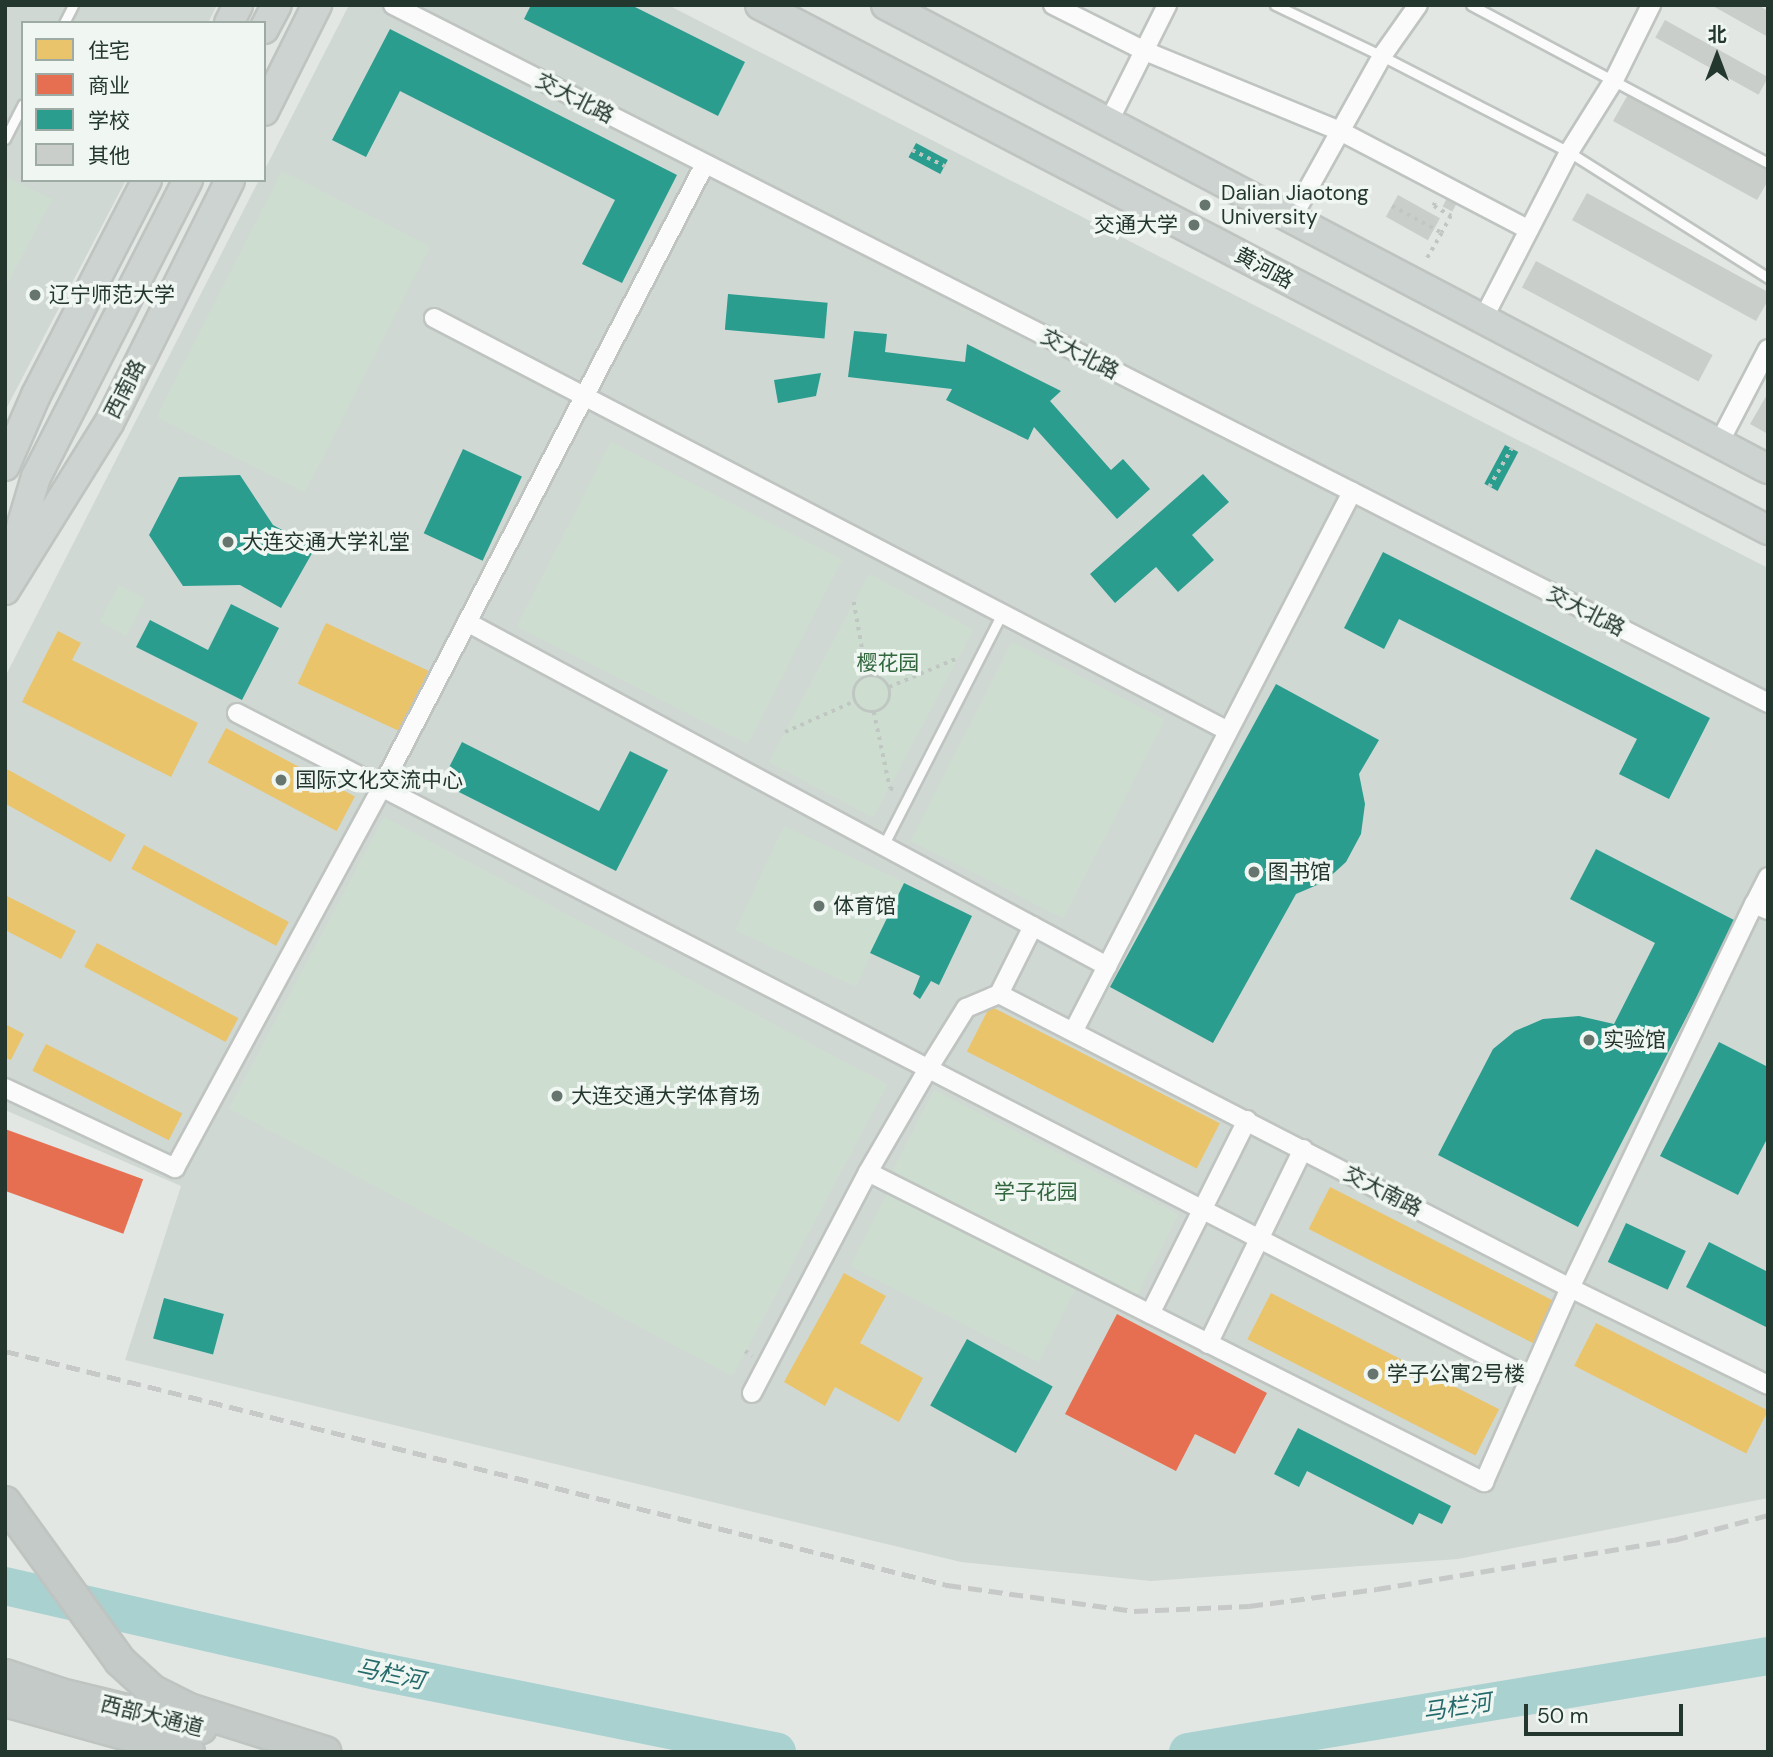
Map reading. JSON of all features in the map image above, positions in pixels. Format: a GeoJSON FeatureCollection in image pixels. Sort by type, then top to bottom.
{"type":"FeatureCollection","features":[{"type":"Feature","properties":{"kind":"highway"},"geometry":{"type":"LineString","coordinates":[[5,1502],[120,1661],[153,1691],[189,1709],[325,1752]]}},
{"type":"Feature","properties":{"kind":"highway","name":"西部大通道"},"geometry":{"type":"LineString","coordinates":[[5,1675],[61,1694],[300,1752]]}},
{"type":"Feature","properties":{"kind":"highway","name":"西部大通道"},"geometry":{"type":"LineString","coordinates":[[5,1700],[189,1752]]}},
{"type":"Feature","properties":{"kind":"main road"},"geometry":{"type":"LineString","coordinates":[[230,21],[238,5]]}},
{"type":"Feature","properties":{"kind":"main road"},"geometry":{"type":"LineString","coordinates":[[266,25],[276,5]]}},
{"type":"Feature","properties":{"kind":"main road"},"geometry":{"type":"LineString","coordinates":[[266,107],[317,5]]}},
{"type":"Feature","properties":{"kind":"main road","name":"黄河路"},"geometry":{"type":"LineString","coordinates":[[760,5],[1768,530]]}},
{"type":"Feature","properties":{"kind":"main road"},"geometry":{"type":"LineString","coordinates":[[887,5],[1293,216],[1768,469]]}},
{"type":"Feature","properties":{"kind":"main road"},"geometry":{"type":"LineString","coordinates":[[5,466],[36,395],[146,182]]}},
{"type":"Feature","properties":{"kind":"main road","name":"西南路"},"geometry":{"type":"LineString","coordinates":[[36,477],[187,182]]}},
{"type":"Feature","properties":{"kind":"main road","name":"西南路"},"geometry":{"type":"LineString","coordinates":[[5,590],[108,423],[229,182]]}},
{"type":"Feature","properties":{"kind":"main road"},"geometry":{"type":"LineString","coordinates":[[5,515],[36,477]]}},
{"type":"Feature","properties":{"kind":"main road"},"geometry":{"type":"LineString","coordinates":[[5,580],[36,477]]}},
{"type":"Feature","properties":{"kind":"street","name":"交大北路"},"geometry":{"type":"LineString","coordinates":[[393,5],[1768,703]]}},
{"type":"Feature","properties":{"kind":"street"},"geometry":{"type":"LineString","coordinates":[[1054,5],[1144,51],[1340,131],[1529,230]]}},
{"type":"Feature","properties":{"kind":"street"},"geometry":{"type":"LineString","coordinates":[[1109,121],[1167,5]]}},
{"type":"Feature","properties":{"kind":"street"},"geometry":{"type":"LineString","coordinates":[[1293,216],[1382,55],[1418,5]]}},
{"type":"Feature","properties":{"kind":"street"},"geometry":{"type":"LineString","coordinates":[[1484,317],[1569,152],[1614,80],[1651,5]]}},
{"type":"Feature","properties":{"kind":"street"},"geometry":{"type":"LineString","coordinates":[[5,1088],[175,1168],[381,788],[705,164]]}},
{"type":"Feature","properties":{"kind":"street"},"geometry":{"type":"LineString","coordinates":[[434,318],[1228,731]]}},
{"type":"Feature","properties":{"kind":"street"},"geometry":{"type":"LineString","coordinates":[[1719,443],[1768,349]]}},
{"type":"Feature","properties":{"kind":"street"},"geometry":{"type":"LineString","coordinates":[[1074,1030],[1352,492]]}},
{"type":"Feature","properties":{"kind":"street"},"geometry":{"type":"LineString","coordinates":[[467,622],[1107,966]]}},
{"type":"Feature","properties":{"kind":"street"},"geometry":{"type":"LineString","coordinates":[[237,713],[1530,1378]]}},
{"type":"Feature","properties":{"kind":"street"},"geometry":{"type":"LineString","coordinates":[[868,1172],[1484,1482],[1570,1288],[1761,907],[1768,877]]}},
{"type":"Feature","properties":{"kind":"street"},"geometry":{"type":"LineString","coordinates":[[752,1392],[868,1172],[928,1069],[967,1009],[999,994],[1033,926]]}},
{"type":"Feature","properties":{"kind":"street","name":"交大南路"},"geometry":{"type":"LineString","coordinates":[[999,994],[1074,1030],[1570,1288],[1768,1385]]}},
{"type":"Feature","properties":{"kind":"street"},"geometry":{"type":"LineString","coordinates":[[1150,1314],[1247,1120]]}},
{"type":"Feature","properties":{"kind":"street"},"geometry":{"type":"LineString","coordinates":[[1208,1344],[1303,1149]]}},
{"type":"Feature","properties":{"kind":"lane"},"geometry":{"type":"LineString","coordinates":[[65,21],[73,5]]}},
{"type":"Feature","properties":{"kind":"lane"},"geometry":{"type":"LineString","coordinates":[[1275,5],[1382,55],[1569,152],[1768,278]]}},
{"type":"Feature","properties":{"kind":"lane"},"geometry":{"type":"LineString","coordinates":[[1471,5],[1768,163]]}},
{"type":"Feature","properties":{"kind":"lane"},"geometry":{"type":"LineString","coordinates":[[5,139],[21,108]]}},
{"type":"Feature","properties":{"kind":"lane"},"geometry":{"type":"LineString","coordinates":[[884,846],[1002,613]]}},
{"type":"Feature","properties":{"kind":"path"},"geometry":{"type":"LineString","coordinates":[[912,150],[945,166]]}},
{"type":"Feature","properties":{"kind":"path"},"geometry":{"type":"LineString","coordinates":[[1425,263],[1451,216],[1434,206],[1438,197]]}},
{"type":"Feature","properties":{"kind":"path"},"geometry":{"type":"LineString","coordinates":[[1392,206],[1442,233]]}},
{"type":"Feature","properties":{"kind":"path"},"geometry":{"type":"LineString","coordinates":[[1489,487],[1512,448]]}},
{"type":"Feature","properties":{"kind":"path"},"geometry":{"type":"LineString","coordinates":[[854,602],[867,676]]}},
{"type":"Feature","properties":{"kind":"path"},"geometry":{"type":"LineString","coordinates":[[889,687],[958,658]]}},
{"type":"Feature","properties":{"kind":"path"},"geometry":{"type":"LineString","coordinates":[[867,676],[878,676],[889,687],[888,703],[874,712],[863,710],[855,701],[856,684],[867,676]]}},
{"type":"Feature","properties":{"kind":"path"},"geometry":{"type":"LineString","coordinates":[[785,732],[855,701]]}},
{"type":"Feature","properties":{"kind":"path"},"geometry":{"type":"LineString","coordinates":[[874,712],[890,788]]}},
{"type":"Feature","properties":{"kind":"shaded area","name":"辽宁师范大学"},"geometry":{"type":"Polygon","coordinates":[[[5,5],[217,5],[209,21],[21,21],[21,182],[125,182],[5,411],[5,5]]]}},
{"type":"Feature","properties":{"kind":"shaded area","name":"Dalian Jiaotong University"},"geometry":{"type":"Polygon","coordinates":[[[349,5],[668,5],[1768,568],[1768,1498],[1458,1559],[1151,1581],[961,1562],[125,1360],[181,1186],[5,1110],[5,677],[258,182],[266,182],[266,167],[349,5]]]}},
{"type":"Feature","properties":{"kind":"green space"},"geometry":{"type":"Polygon","coordinates":[[[282,171],[430,246],[305,492],[157,417],[282,171]]]}},
{"type":"Feature","properties":{"kind":"green space"},"geometry":{"type":"Polygon","coordinates":[[[5,177],[52,199],[5,288],[5,177]]]}},
{"type":"Feature","properties":{"kind":"green space"},"geometry":{"type":"Polygon","coordinates":[[[611,442],[842,560],[748,744],[517,626],[611,442]]]}},
{"type":"Feature","properties":{"kind":"green space","name":"樱花园"},"geometry":{"type":"Polygon","coordinates":[[[869,574],[973,629],[873,817],[769,762],[869,574]]]}},
{"type":"Feature","properties":{"kind":"green space"},"geometry":{"type":"Polygon","coordinates":[[[119,585],[145,599],[126,635],[100,621],[119,585]]]}},
{"type":"Feature","properties":{"kind":"green space"},"geometry":{"type":"Polygon","coordinates":[[[1012,642],[1164,720],[1063,918],[911,841],[1012,642]]]}},
{"type":"Feature","properties":{"kind":"green space","name":"大连交通大学体育场"},"geometry":{"type":"Polygon","coordinates":[[[384,817],[887,1085],[732,1376],[229,1108],[384,817]]]}},
{"type":"Feature","properties":{"kind":"green space","name":"体育馆"},"geometry":{"type":"Polygon","coordinates":[[[784,826],[905,882],[856,986],[735,930],[784,826]]]}},
{"type":"Feature","properties":{"kind":"green space","name":"学子花园"},"geometry":{"type":"Polygon","coordinates":[[[934,1090],[1178,1214],[1137,1295],[893,1171],[934,1090]]]}},
{"type":"Feature","properties":{"kind":"green space"},"geometry":{"type":"Polygon","coordinates":[[[887,1194],[1075,1290],[1038,1362],[850,1266],[887,1194]]]}},
{"type":"Feature","properties":{"kind":"building: 住宅"},"geometry":{"type":"Polygon","coordinates":[[[326,623],[428,671],[400,731],[298,684],[326,623]]]}},
{"type":"Feature","properties":{"kind":"building: 住宅"},"geometry":{"type":"Polygon","coordinates":[[[58,631],[81,643],[72,660],[198,723],[171,777],[22,702],[58,631]]]}},
{"type":"Feature","properties":{"kind":"building: 住宅","name":"国际文化交流中心"},"geometry":{"type":"Polygon","coordinates":[[[226,728],[355,797],[337,831],[208,762],[226,728]]]}},
{"type":"Feature","properties":{"kind":"building: 住宅"},"geometry":{"type":"Polygon","coordinates":[[[5,768],[126,835],[111,862],[5,803],[5,768]]]}},
{"type":"Feature","properties":{"kind":"building: 住宅"},"geometry":{"type":"Polygon","coordinates":[[[144,845],[289,922],[276,946],[131,869],[144,845]]]}},
{"type":"Feature","properties":{"kind":"building: 住宅"},"geometry":{"type":"Polygon","coordinates":[[[5,895],[76,931],[61,959],[5,930],[5,895]]]}},
{"type":"Feature","properties":{"kind":"building: 住宅"},"geometry":{"type":"Polygon","coordinates":[[[97,943],[238,1018],[226,1042],[84,967],[97,943]]]}},
{"type":"Feature","properties":{"kind":"building: 住宅"},"geometry":{"type":"Polygon","coordinates":[[[990,1006],[1220,1123],[1197,1169],[967,1051],[990,1006]]]}},
{"type":"Feature","properties":{"kind":"building: 住宅"},"geometry":{"type":"Polygon","coordinates":[[[5,1024],[24,1034],[11,1060],[5,1058],[5,1024]]]}},
{"type":"Feature","properties":{"kind":"building: 住宅"},"geometry":{"type":"Polygon","coordinates":[[[46,1044],[182,1113],[169,1140],[32,1071],[46,1044]]]}},
{"type":"Feature","properties":{"kind":"building: 住宅"},"geometry":{"type":"Polygon","coordinates":[[[1330,1187],[1555,1302],[1534,1344],[1309,1229],[1330,1187]]]}},
{"type":"Feature","properties":{"kind":"building: 住宅"},"geometry":{"type":"Polygon","coordinates":[[[844,1273],[886,1296],[860,1343],[923,1378],[899,1422],[835,1387],[825,1406],[784,1382],[844,1273]]]}},
{"type":"Feature","properties":{"kind":"building: 住宅","name":"学子公寓2号楼"},"geometry":{"type":"Polygon","coordinates":[[[1271,1293],[1499,1409],[1475,1456],[1247,1339],[1271,1293]]]}},
{"type":"Feature","properties":{"kind":"building: 住宅"},"geometry":{"type":"Polygon","coordinates":[[[1596,1323],[1768,1411],[1746,1453],[1574,1366],[1596,1323]]]}},
{"type":"Feature","properties":{"kind":"building: 商业"},"geometry":{"type":"Polygon","coordinates":[[[5,1129],[143,1179],[123,1234],[5,1191],[5,1129]]]}},
{"type":"Feature","properties":{"kind":"building: 商业"},"geometry":{"type":"Polygon","coordinates":[[[1117,1314],[1267,1393],[1235,1454],[1195,1434],[1176,1471],[1065,1414],[1117,1314]]]}},
{"type":"Feature","properties":{"kind":"building: 学校"},"geometry":{"type":"Polygon","coordinates":[[[531,5],[631,5],[745,62],[718,116],[524,19],[531,5]]]}},
{"type":"Feature","properties":{"kind":"building: 学校"},"geometry":{"type":"Polygon","coordinates":[[[390,29],[677,175],[622,283],[582,264],[615,200],[400,91],[366,157],[332,140],[390,29]]]}},
{"type":"Feature","properties":{"kind":"building: 学校"},"geometry":{"type":"Polygon","coordinates":[[[916,143],[948,160],[940,174],[908,157],[916,143]]]}},
{"type":"Feature","properties":{"kind":"building: 学校"},"geometry":{"type":"Polygon","coordinates":[[[728,294],[828,303],[824,339],[725,330],[728,294]]]}},
{"type":"Feature","properties":{"kind":"building: 学校"},"geometry":{"type":"Polygon","coordinates":[[[854,331],[887,334],[885,352],[965,362],[967,344],[1061,391],[1050,401],[1111,470],[1123,459],[1150,489],[1117,519],[1034,427],[1028,440],[946,400],[952,389],[848,377],[854,331]]]}},
{"type":"Feature","properties":{"kind":"building: 学校"},"geometry":{"type":"Polygon","coordinates":[[[821,373],[816,396],[778,403],[774,380],[821,373]]]}},
{"type":"Feature","properties":{"kind":"building: 学校"},"geometry":{"type":"Polygon","coordinates":[[[1505,445],[1518,452],[1498,491],[1484,484],[1505,445]]]}},
{"type":"Feature","properties":{"kind":"building: 学校"},"geometry":{"type":"Polygon","coordinates":[[[463,449],[522,476],[483,561],[424,533],[463,449]]]}},
{"type":"Feature","properties":{"kind":"building: 学校"},"geometry":{"type":"Polygon","coordinates":[[[1203,474],[1229,502],[1192,535],[1214,560],[1178,592],[1156,567],[1115,603],[1090,574],[1203,474]]]}},
{"type":"Feature","properties":{"kind":"building: 学校","name":"大连交通大学礼堂"},"geometry":{"type":"Polygon","coordinates":[[[240,475],[273,525],[315,548],[281,608],[240,585],[183,586],[149,535],[179,477],[240,475]]]}},
{"type":"Feature","properties":{"kind":"building: 学校"},"geometry":{"type":"Polygon","coordinates":[[[1383,552],[1710,718],[1669,799],[1619,774],[1637,739],[1399,619],[1384,649],[1344,628],[1383,552]]]}},
{"type":"Feature","properties":{"kind":"building: 学校"},"geometry":{"type":"Polygon","coordinates":[[[231,604],[279,628],[242,700],[136,647],[150,620],[208,650],[231,604]]]}},
{"type":"Feature","properties":{"kind":"building: 学校","name":"图书馆"},"geometry":{"type":"Polygon","coordinates":[[[1276,684],[1379,740],[1359,774],[1365,804],[1361,834],[1346,862],[1324,882],[1296,894],[1213,1043],[1110,987],[1276,684]]]}},
{"type":"Feature","properties":{"kind":"building: 学校"},"geometry":{"type":"Polygon","coordinates":[[[462,742],[599,811],[630,751],[668,770],[616,871],[441,783],[462,742]]]}},
{"type":"Feature","properties":{"kind":"building: 学校","name":"实验馆"},"geometry":{"type":"Polygon","coordinates":[[[1596,849],[1736,921],[1578,1227],[1438,1155],[1493,1049],[1515,1031],[1543,1019],[1579,1016],[1614,1024],[1655,943],[1570,899],[1596,849]]]}},
{"type":"Feature","properties":{"kind":"building: 学校"},"geometry":{"type":"Polygon","coordinates":[[[904,883],[972,916],[939,985],[931,981],[920,999],[913,994],[920,976],[870,953],[904,883]]]}},
{"type":"Feature","properties":{"kind":"building: 学校"},"geometry":{"type":"Polygon","coordinates":[[[1719,1042],[1768,1067],[1768,1137],[1738,1195],[1660,1156],[1719,1042]]]}},
{"type":"Feature","properties":{"kind":"building: 学校"},"geometry":{"type":"Polygon","coordinates":[[[1626,1223],[1686,1251],[1668,1290],[1608,1262],[1626,1223]]]}},
{"type":"Feature","properties":{"kind":"building: 学校"},"geometry":{"type":"Polygon","coordinates":[[[1709,1242],[1768,1272],[1768,1328],[1686,1287],[1709,1242]]]}},
{"type":"Feature","properties":{"kind":"building: 学校"},"geometry":{"type":"Polygon","coordinates":[[[164,1298],[224,1314],[213,1355],[153,1339],[164,1298]]]}},
{"type":"Feature","properties":{"kind":"building: 学校"},"geometry":{"type":"Polygon","coordinates":[[[967,1339],[1053,1387],[1016,1453],[930,1405],[967,1339]]]}},
{"type":"Feature","properties":{"kind":"building: 学校"},"geometry":{"type":"Polygon","coordinates":[[[1298,1428],[1451,1506],[1442,1524],[1419,1513],[1413,1525],[1307,1471],[1299,1487],[1274,1474],[1298,1428]]]}},
{"type":"Feature","properties":{"kind":"building: 其他"},"geometry":{"type":"Polygon","coordinates":[[[1711,5],[1758,5],[1768,11],[1768,37],[1711,5]]]}},
{"type":"Feature","properties":{"kind":"building: 其他"},"geometry":{"type":"Polygon","coordinates":[[[1665,20],[1768,77],[1759,95],[1655,37],[1665,20]]]}},
{"type":"Feature","properties":{"kind":"building: 其他"},"geometry":{"type":"Polygon","coordinates":[[[1630,91],[1768,167],[1768,181],[1757,200],[1613,121],[1630,91]]]}},
{"type":"Feature","properties":{"kind":"building: 其他"},"geometry":{"type":"Polygon","coordinates":[[[1587,193],[1768,292],[1768,300],[1756,321],[1572,220],[1587,193]]]}},
{"type":"Feature","properties":{"kind":"building: 其他"},"geometry":{"type":"Polygon","coordinates":[[[1449,194],[1459,199],[1452,211],[1443,206],[1449,194]]]}},
{"type":"Feature","properties":{"kind":"building: 其他"},"geometry":{"type":"Polygon","coordinates":[[[1398,195],[1440,218],[1428,240],[1386,217],[1398,195]]]}},
{"type":"Feature","properties":{"kind":"building: 其他"},"geometry":{"type":"Polygon","coordinates":[[[1536,261],[1713,355],[1699,381],[1522,287],[1536,261]]]}},
{"type":"Feature","properties":{"kind":"building: 其他"},"geometry":{"type":"Polygon","coordinates":[[[1768,393],[1768,434],[1750,424],[1768,393]]]}},
{"type":"Feature","properties":{"kind":"waterway","name":"马栏河"},"geometry":{"type":"LineString","coordinates":[[5,1586],[377,1671],[777,1752]]}},
{"type":"Feature","properties":{"kind":"waterway","name":"马栏河"},"geometry":{"type":"LineString","coordinates":[[1188,1752],[1768,1656]]}},
{"type":"Feature","properties":{"kind":"railway"},"geometry":{"type":"LineString","coordinates":[[5,1351],[947,1585],[1134,1611],[1249,1606],[1377,1589],[1674,1540],[1768,1515]]}},
{"type":"Feature","properties":{"kind":"place","name":"Dalian Jiaotong University"},"geometry":{"type":"Point","coordinates":[1205,205]}},
{"type":"Feature","properties":{"kind":"place","name":"交通大学"},"geometry":{"type":"Point","coordinates":[1194,225]}},
{"type":"Feature","properties":{"kind":"place","name":"辽宁师范大学"},"geometry":{"type":"Point","coordinates":[35,295]}},
{"type":"Feature","properties":{"kind":"place","name":"大连交通大学礼堂"},"geometry":{"type":"Point","coordinates":[228,542]}},
{"type":"Feature","properties":{"kind":"place","name":"国际文化交流中心"},"geometry":{"type":"Point","coordinates":[281,780]}},
{"type":"Feature","properties":{"kind":"place","name":"图书馆"},"geometry":{"type":"Point","coordinates":[1254,872]}},
{"type":"Feature","properties":{"kind":"place","name":"体育馆"},"geometry":{"type":"Point","coordinates":[819,906]}},
{"type":"Feature","properties":{"kind":"place","name":"实验馆"},"geometry":{"type":"Point","coordinates":[1589,1040]}},
{"type":"Feature","properties":{"kind":"place","name":"大连交通大学体育场"},"geometry":{"type":"Point","coordinates":[557,1096]}},
{"type":"Feature","properties":{"kind":"place","name":"学子公寓2号楼"},"geometry":{"type":"Point","coordinates":[1373,1374]}}]}
